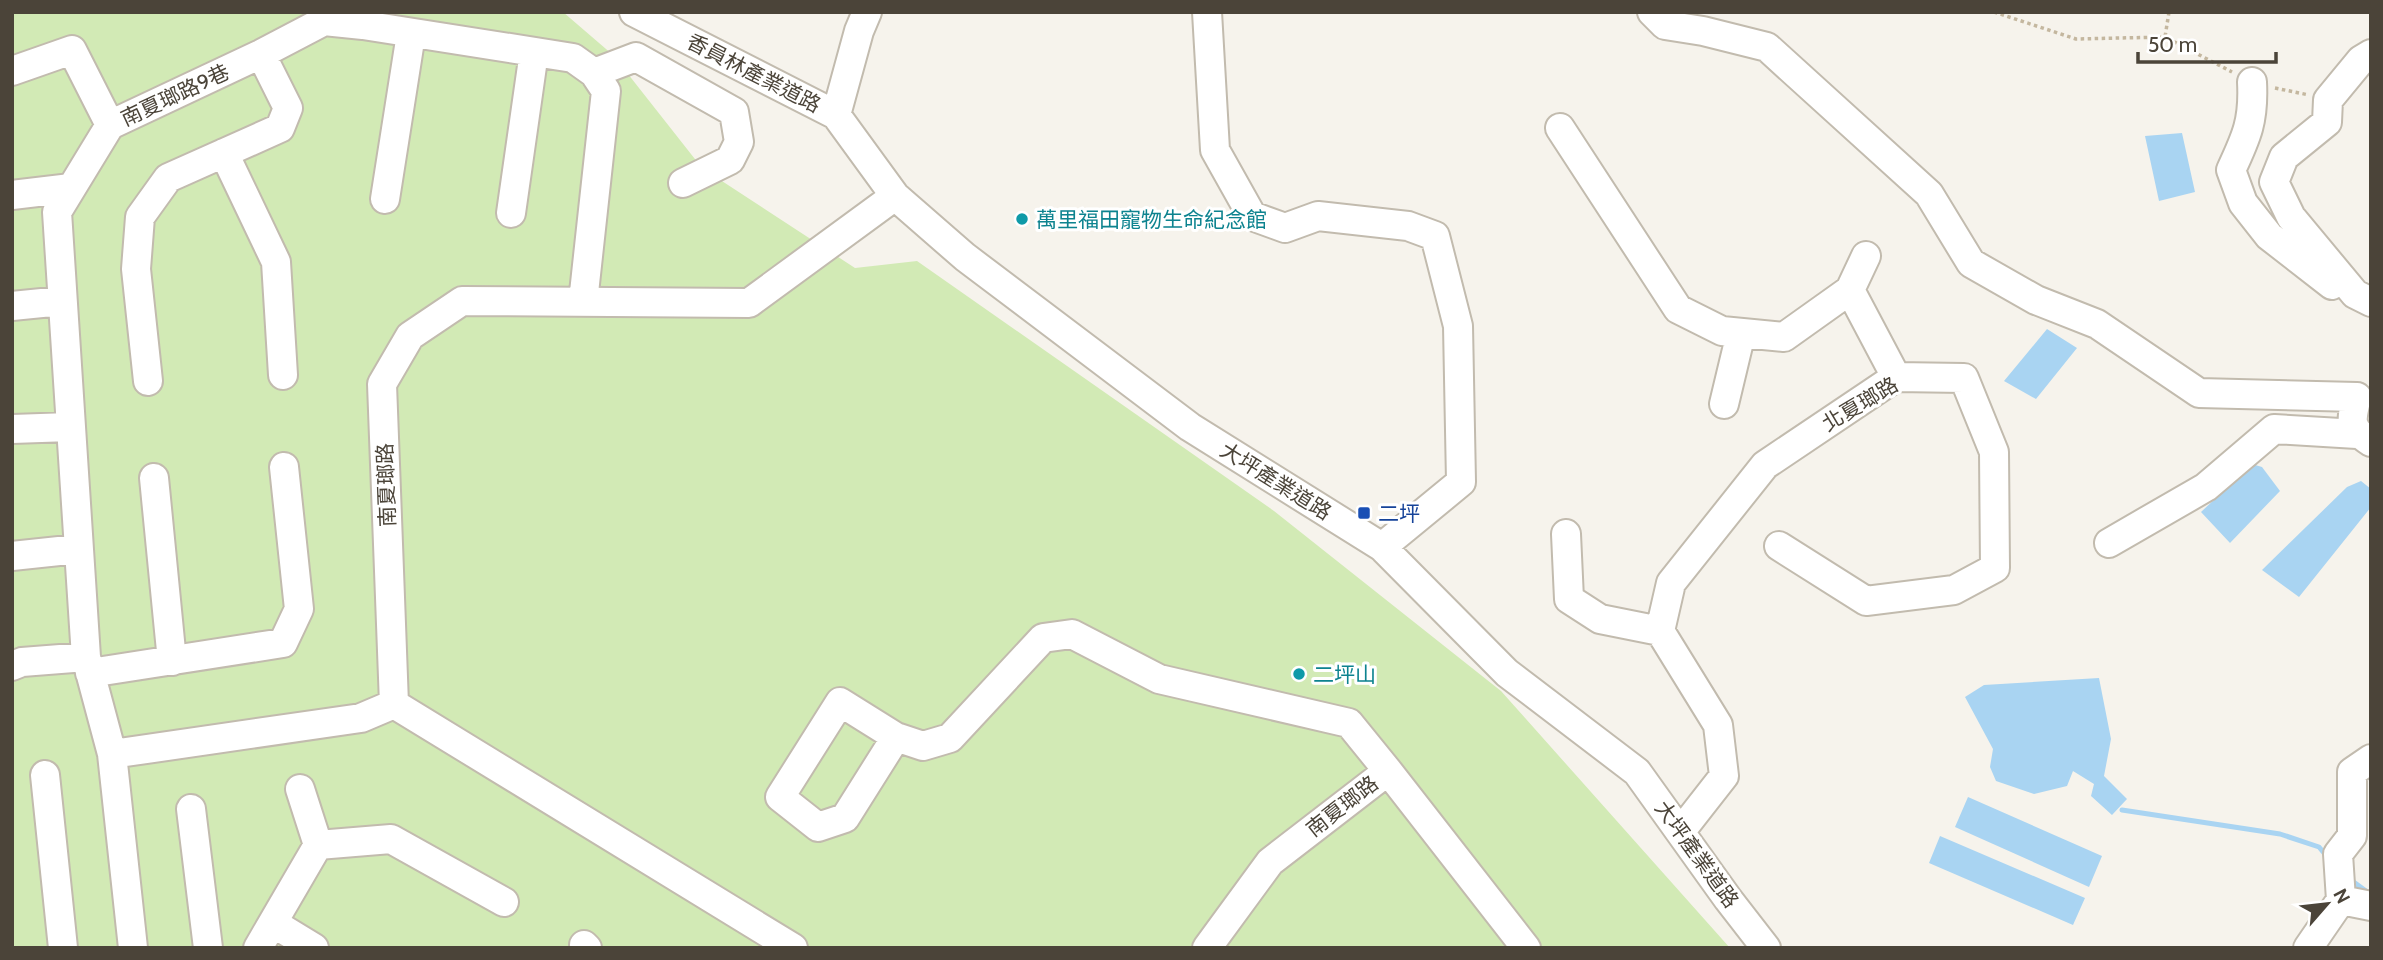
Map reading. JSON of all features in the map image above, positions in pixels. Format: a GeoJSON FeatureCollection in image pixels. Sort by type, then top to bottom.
{"type":"FeatureCollection","features":[{"type":"Feature","properties":{"kind":"street","name":"香員林產業道路"},"geometry":{"type":"LineString","coordinates":[[634,12],[836,115]]}},
{"type":"Feature","properties":{"kind":"street"},"geometry":{"type":"LineString","coordinates":[[836,115],[866,12]]}},
{"type":"Feature","properties":{"kind":"street"},"geometry":{"type":"LineString","coordinates":[[1207,12],[1215,150],[1252,216],[1285,228],[1318,216],[1408,226],[1435,236],[1458,326],[1461,482],[1382,547]]}},
{"type":"Feature","properties":{"kind":"street"},"geometry":{"type":"LineString","coordinates":[[1652,12],[1665,25],[1768,47],[1929,194],[1972,263],[2036,300],[2097,324],[2199,393],[2364,389],[2351,419],[2364,438]]}},
{"type":"Feature","properties":{"kind":"street","name":"南夏瑯路9巷"},"geometry":{"type":"LineString","coordinates":[[133,948],[112,754],[88,665],[57,212],[110,125],[261,54],[324,21],[363,19],[411,34],[573,58],[593,73]]}},
{"type":"Feature","properties":{"kind":"street"},"geometry":{"type":"LineString","coordinates":[[386,199],[411,34]]}},
{"type":"Feature","properties":{"kind":"street"},"geometry":{"type":"LineString","coordinates":[[12,71],[72,50],[110,125]]}},
{"type":"Feature","properties":{"kind":"street"},"geometry":{"type":"LineString","coordinates":[[511,213],[534,52]]}},
{"type":"Feature","properties":{"kind":"street"},"geometry":{"type":"LineString","coordinates":[[148,381],[136,268],[140,216],[169,178],[280,128],[288,108],[261,54]]}},
{"type":"Feature","properties":{"kind":"street"},"geometry":{"type":"LineString","coordinates":[[2363,298],[2291,217],[2274,182],[2284,157],[2327,122],[2328,100],[2361,60],[2371,54]]}},
{"type":"Feature","properties":{"kind":"street"},"geometry":{"type":"LineString","coordinates":[[583,302],[606,91],[593,73],[636,57],[734,113],[739,142],[730,160],[683,183]]}},
{"type":"Feature","properties":{"kind":"street"},"geometry":{"type":"LineString","coordinates":[[2252,82],[2253,109],[2247,136],[2231,170],[2243,203],[2269,236],[2342,293],[2363,298]]}},
{"type":"Feature","properties":{"kind":"street","name":"大坪產業道路"},"geometry":{"type":"LineString","coordinates":[[836,115],[895,196],[965,257],[1189,427],[1382,547],[1507,673],[1637,772],[1766,948]]}},
{"type":"Feature","properties":{"kind":"street"},"geometry":{"type":"LineString","coordinates":[[1560,128],[1678,309],[1722,331],[1784,337],[1850,290],[1866,256]]}},
{"type":"Feature","properties":{"kind":"street"},"geometry":{"type":"LineString","coordinates":[[224,153],[276,262],[283,375]]}},
{"type":"Feature","properties":{"kind":"street"},"geometry":{"type":"LineString","coordinates":[[12,195],[71,188]]}},
{"type":"Feature","properties":{"kind":"street","name":"南夏瑯路"},"geometry":{"type":"LineString","coordinates":[[394,704],[382,384],[410,335],[463,301],[749,303],[895,196]]}},
{"type":"Feature","properties":{"kind":"street"},"geometry":{"type":"LineString","coordinates":[[1850,290],[1896,377]]}},
{"type":"Feature","properties":{"kind":"street"},"geometry":{"type":"LineString","coordinates":[[12,306],[62,301]]}},
{"type":"Feature","properties":{"kind":"street"},"geometry":{"type":"LineString","coordinates":[[1724,404],[1741,333]]}},
{"type":"Feature","properties":{"kind":"street","name":"北夏瑯路"},"geometry":{"type":"LineString","coordinates":[[1660,631],[1671,583],[1765,465],[1896,377],[1964,378],[1994,452],[1995,568],[1954,590],[1866,601],[1779,546]]}},
{"type":"Feature","properties":{"kind":"street"},"geometry":{"type":"LineString","coordinates":[[12,429],[70,427]]}},
{"type":"Feature","properties":{"kind":"street"},"geometry":{"type":"LineString","coordinates":[[2109,543],[2206,487],[2274,429],[2364,438]]}},
{"type":"Feature","properties":{"kind":"street"},"geometry":{"type":"LineString","coordinates":[[12,666],[22,662],[88,665],[172,661],[283,643],[299,609],[284,467]]}},
{"type":"Feature","properties":{"kind":"street"},"geometry":{"type":"LineString","coordinates":[[154,478],[172,661]]}},
{"type":"Feature","properties":{"kind":"street"},"geometry":{"type":"LineString","coordinates":[[1566,534],[1569,599],[1600,619],[1660,631],[1718,725],[1724,776],[1681,831]]}},
{"type":"Feature","properties":{"kind":"street"},"geometry":{"type":"LineString","coordinates":[[12,556],[78,549]]}},
{"type":"Feature","properties":{"kind":"street"},"geometry":{"type":"LineString","coordinates":[[896,737],[923,746],[950,738],[1043,638],[1072,634],[1159,679],[1349,723],[1388,771]]}},
{"type":"Feature","properties":{"kind":"street"},"geometry":{"type":"LineString","coordinates":[[112,754],[361,718],[394,704],[793,948]]}},
{"type":"Feature","properties":{"kind":"street"},"geometry":{"type":"LineString","coordinates":[[2308,948],[2341,900],[2338,854],[2352,836],[2352,772],[2371,759]]}},
{"type":"Feature","properties":{"kind":"street","name":"南夏瑯路"},"geometry":{"type":"LineString","coordinates":[[1207,948],[1270,862],[1388,771],[1526,948]]}},
{"type":"Feature","properties":{"kind":"street"},"geometry":{"type":"LineString","coordinates":[[45,775],[63,948]]}},
{"type":"Feature","properties":{"kind":"street"},"geometry":{"type":"LineString","coordinates":[[258,948],[318,845],[300,789]]}},
{"type":"Feature","properties":{"kind":"street"},"geometry":{"type":"LineString","coordinates":[[191,809],[208,948]]}},
{"type":"Feature","properties":{"kind":"street"},"geometry":{"type":"LineString","coordinates":[[318,845],[391,839],[504,902]]}},
{"type":"Feature","properties":{"kind":"street"},"geometry":{"type":"LineString","coordinates":[[2341,900],[2371,906]]}},
{"type":"Feature","properties":{"kind":"street"},"geometry":{"type":"LineString","coordinates":[[272,923],[314,948]]}},
{"type":"Feature","properties":{"kind":"path"},"geometry":{"type":"LineString","coordinates":[[1994,12],[2076,38],[2165,37]]}},
{"type":"Feature","properties":{"kind":"green space"},"geometry":{"type":"Polygon","coordinates":[[[12,12],[563,12],[613,55],[702,168],[855,268],[917,261],[1274,511],[1501,691],[1730,948],[12,948],[12,12]]]}},
{"type":"Feature","properties":{"kind":"water"},"geometry":{"type":"Polygon","coordinates":[[[2182,133],[2195,192],[2159,201],[2145,136],[2182,133]]]}},
{"type":"Feature","properties":{"kind":"water"},"geometry":{"type":"Polygon","coordinates":[[[2047,329],[2077,348],[2036,399],[2004,381],[2047,329]]]}},
{"type":"Feature","properties":{"kind":"water"},"geometry":{"type":"Polygon","coordinates":[[[2252,464],[2262,467],[2280,491],[2230,543],[2201,512],[2252,464]]]}},
{"type":"Feature","properties":{"kind":"water"},"geometry":{"type":"Polygon","coordinates":[[[2361,481],[2371,489],[2371,507],[2299,597],[2262,570],[2347,487],[2361,481]]]}},
{"type":"Feature","properties":{"kind":"water"},"geometry":{"type":"Polygon","coordinates":[[[2099,678],[2111,739],[2104,776],[2127,799],[2112,815],[2091,796],[2094,784],[2073,771],[2067,786],[2034,794],[1996,781],[1990,767],[1993,749],[1965,697],[1984,685],[2099,678]]]}},
{"type":"Feature","properties":{"kind":"water"},"geometry":{"type":"Polygon","coordinates":[[[1968,797],[2102,856],[2089,887],[1955,827],[1968,797]]]}},
{"type":"Feature","properties":{"kind":"water"},"geometry":{"type":"Polygon","coordinates":[[[1940,836],[2085,898],[2073,925],[1929,863],[1940,836]]]}},
{"type":"Feature","properties":{"kind":"waterway"},"geometry":{"type":"LineString","coordinates":[[2122,810],[2280,834],[2319,847],[2329,859]]}},
{"type":"Feature","properties":{"kind":"waterway"},"geometry":{"type":"LineString","coordinates":[[2355,883],[2370,894]]}},
{"type":"Feature","properties":{"kind":"place","name":"萬里福田寵物生命紀念館"},"geometry":{"type":"Point","coordinates":[1022,219]}},
{"type":"Feature","properties":{"kind":"place","name":"二坪"},"geometry":{"type":"Point","coordinates":[1364,513]}},
{"type":"Feature","properties":{"kind":"place","name":"二坪山"},"geometry":{"type":"Point","coordinates":[1299,674]}}]}
